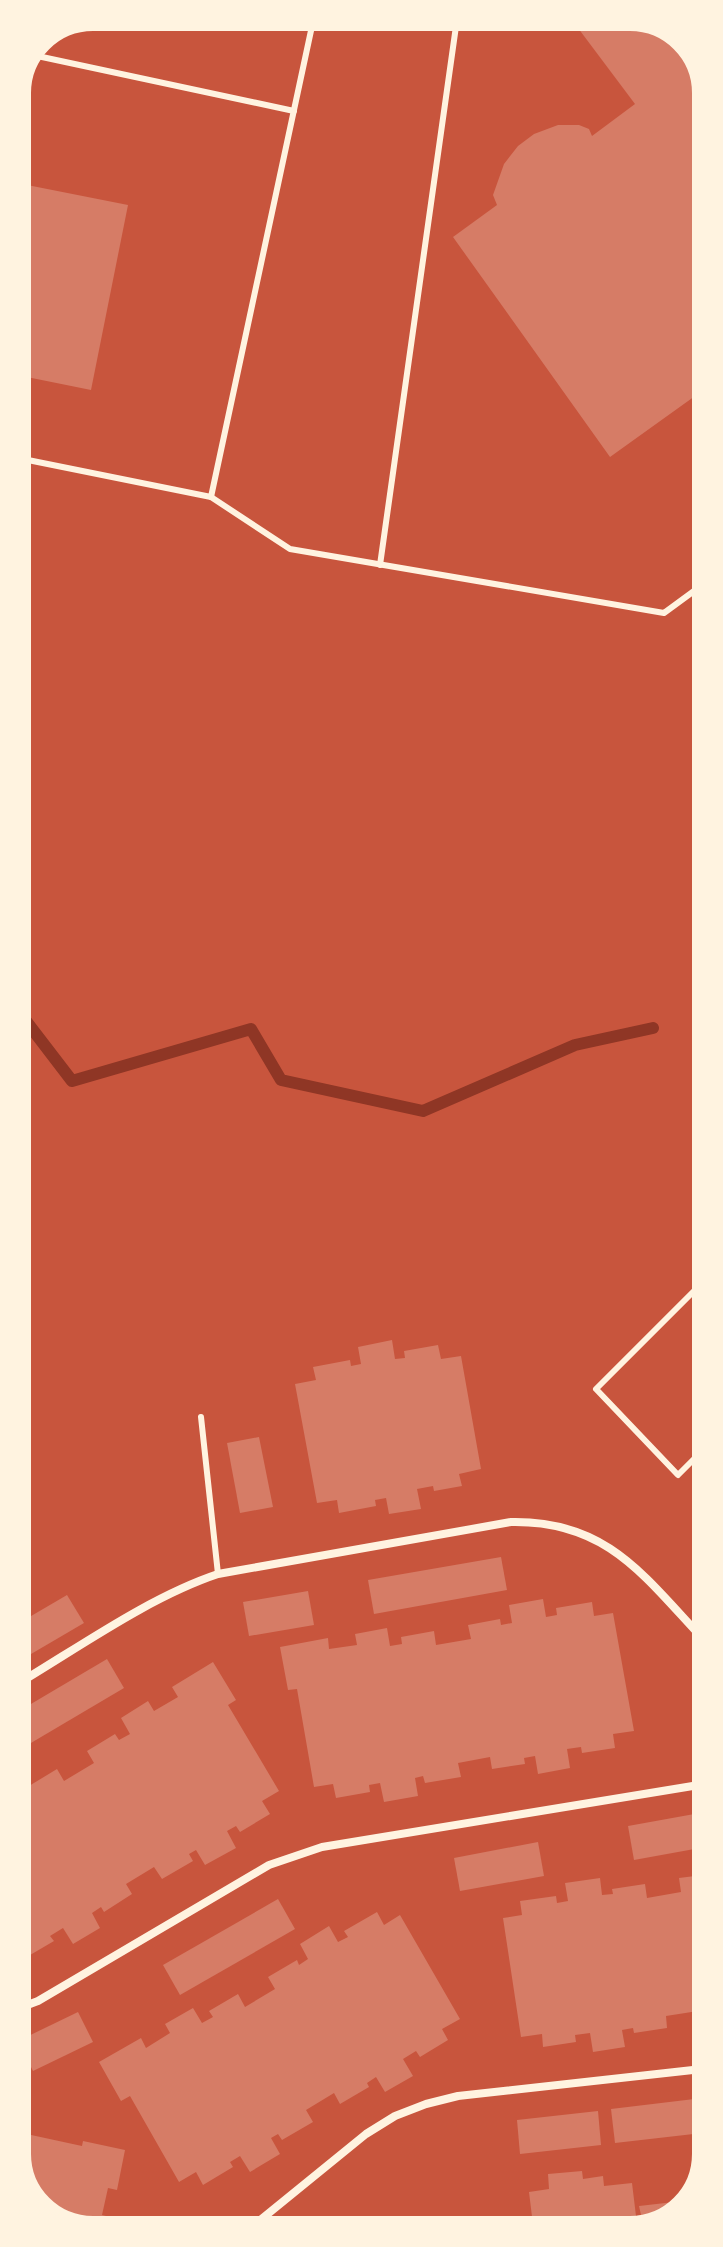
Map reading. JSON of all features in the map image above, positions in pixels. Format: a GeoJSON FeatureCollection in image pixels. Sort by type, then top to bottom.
{"type":"FeatureCollection","features":[{"type":"Feature","properties":{"kind":"street"},"geometry":{"type":"LineString","coordinates":[[26,1679],[192,1582],[218,1574],[511,1522],[556,1525],[580,1531],[603,1543],[624,1558],[697,1633]]}},
{"type":"Feature","properties":{"kind":"street"},"geometry":{"type":"LineString","coordinates":[[26,2006],[244,1879],[295,1854],[697,1785]]}},
{"type":"Feature","properties":{"kind":"street"},"geometry":{"type":"LineString","coordinates":[[259,2221],[366,2134],[395,2116],[426,2104],[458,2096],[697,2070]]}},
{"type":"Feature","properties":{"kind":"lane"},"geometry":{"type":"LineString","coordinates":[[211,497],[312,26]]}},
{"type":"Feature","properties":{"kind":"lane"},"geometry":{"type":"LineString","coordinates":[[380,565],[456,26]]}},
{"type":"Feature","properties":{"kind":"lane"},"geometry":{"type":"LineString","coordinates":[[37,56],[294,111]]}},
{"type":"Feature","properties":{"kind":"lane"},"geometry":{"type":"LineString","coordinates":[[26,460],[211,497],[290,549],[664,613],[697,589]]}},
{"type":"Feature","properties":{"kind":"lane"},"geometry":{"type":"LineString","coordinates":[[697,1288],[596,1389],[678,1475],[697,1456]]}},
{"type":"Feature","properties":{"kind":"lane"},"geometry":{"type":"LineString","coordinates":[[201,1417],[218,1574]]}},
{"type":"Feature","properties":{"kind":"building"},"geometry":{"type":"Polygon","coordinates":[[[576,26],[634,26],[656,31],[683,52],[695,76],[697,93],[697,395],[610,457],[453,237],[497,205],[493,195],[504,164],[518,146],[534,134],[558,125],[579,125],[589,129],[592,136],[635,104],[576,26]]]}},
{"type":"Feature","properties":{"kind":"building"},"geometry":{"type":"Polygon","coordinates":[[[26,185],[128,205],[91,390],[26,377],[26,185]]]}},
{"type":"Feature","properties":{"kind":"building"},"geometry":{"type":"Polygon","coordinates":[[[392,1340],[395,1359],[405,1358],[404,1351],[438,1345],[441,1359],[461,1356],[481,1469],[459,1474],[462,1486],[434,1491],[433,1486],[417,1489],[421,1509],[389,1514],[386,1498],[375,1500],[376,1506],[339,1513],[337,1500],[317,1503],[295,1384],[316,1380],[313,1367],[350,1360],[351,1366],[361,1364],[358,1347],[392,1340]]]}},
{"type":"Feature","properties":{"kind":"building"},"geometry":{"type":"Polygon","coordinates":[[[259,1437],[273,1507],[240,1513],[227,1443],[259,1437]]]}},
{"type":"Feature","properties":{"kind":"building"},"geometry":{"type":"Polygon","coordinates":[[[501,1557],[507,1590],[374,1614],[368,1580],[501,1557]]]}},
{"type":"Feature","properties":{"kind":"building"},"geometry":{"type":"Polygon","coordinates":[[[308,1591],[314,1625],[249,1636],[243,1602],[308,1591]]]}},
{"type":"Feature","properties":{"kind":"building"},"geometry":{"type":"Polygon","coordinates":[[[67,1595],[84,1623],[26,1657],[26,1619],[67,1595]]]}},
{"type":"Feature","properties":{"kind":"building"},"geometry":{"type":"Polygon","coordinates":[[[543,1599],[546,1617],[557,1615],[556,1608],[592,1602],[594,1616],[613,1613],[634,1731],[613,1734],[615,1748],[582,1753],[581,1747],[567,1749],[570,1768],[538,1774],[535,1756],[524,1758],[525,1764],[492,1769],[490,1757],[458,1763],[461,1777],[425,1783],[423,1776],[415,1778],[418,1796],[384,1802],[380,1783],[369,1785],[370,1792],[336,1798],[333,1784],[314,1787],[297,1689],[288,1690],[280,1647],[328,1638],[329,1649],[357,1645],[355,1634],[387,1628],[390,1646],[402,1644],[401,1637],[434,1631],[436,1645],[471,1639],[468,1625],[500,1619],[501,1625],[512,1623],[509,1605],[543,1599]]]}},
{"type":"Feature","properties":{"kind":"building"},"geometry":{"type":"Polygon","coordinates":[[[107,1659],[124,1688],[26,1746],[26,1707],[107,1659]]]}},
{"type":"Feature","properties":{"kind":"building"},"geometry":{"type":"Polygon","coordinates":[[[213,1662],[236,1700],[228,1705],[279,1791],[262,1801],[270,1814],[240,1832],[236,1826],[227,1831],[236,1848],[205,1865],[196,1850],[189,1854],[193,1861],[162,1879],[154,1867],[126,1884],[132,1894],[104,1912],[101,1907],[92,1913],[100,1928],[73,1944],[63,1928],[50,1936],[54,1941],[26,1957],[26,1793],[31,1790],[29,1786],[57,1769],[64,1781],[94,1763],[87,1751],[115,1734],[119,1740],[130,1734],[121,1718],[148,1701],[154,1711],[178,1697],[172,1687],[213,1662]]]}},
{"type":"Feature","properties":{"kind":"building"},"geometry":{"type":"Polygon","coordinates":[[[697,1814],[697,1849],[634,1860],[628,1826],[697,1814]]]}},
{"type":"Feature","properties":{"kind":"building"},"geometry":{"type":"Polygon","coordinates":[[[538,1842],[544,1876],[460,1891],[454,1858],[538,1842]]]}},
{"type":"Feature","properties":{"kind":"building"},"geometry":{"type":"Polygon","coordinates":[[[697,1876],[697,2011],[666,2016],[667,2028],[634,2033],[633,2028],[622,2030],[625,2047],[593,2052],[590,2033],[575,2035],[576,2042],[543,2047],[542,2034],[521,2037],[503,1918],[522,1915],[520,1901],[556,1896],[557,1903],[568,1901],[565,1883],[600,1878],[602,1895],[613,1894],[612,1889],[645,1884],[647,1898],[681,1892],[679,1878],[697,1876]]]}},
{"type":"Feature","properties":{"kind":"building"},"geometry":{"type":"Polygon","coordinates":[[[278,1899],[295,1929],[180,1995],[163,1965],[278,1899]]]}},
{"type":"Feature","properties":{"kind":"building"},"geometry":{"type":"Polygon","coordinates":[[[377,1912],[384,1925],[400,1915],[460,2019],[442,2029],[448,2040],[420,2057],[416,2051],[403,2059],[413,2076],[385,2092],[376,2077],[367,2083],[369,2087],[340,2104],[334,2093],[306,2110],[313,2122],[282,2140],[278,2134],[271,2138],[280,2154],[250,2172],[240,2156],[230,2162],[233,2167],[203,2185],[196,2172],[179,2182],[130,2096],[121,2101],[99,2062],[141,2038],[146,2048],[170,2033],[165,2024],[193,2008],[202,2023],[213,2017],[209,2011],[238,1994],[245,2007],[275,1989],[268,1977],[297,1960],[299,1965],[308,1959],[300,1944],[329,1926],[338,1942],[348,1937],[344,1931],[377,1912]]]}},
{"type":"Feature","properties":{"kind":"building"},"geometry":{"type":"Polygon","coordinates":[[[78,2012],[93,2042],[33,2071],[26,2057],[26,2037],[78,2012]]]}},
{"type":"Feature","properties":{"kind":"building"},"geometry":{"type":"Polygon","coordinates":[[[697,2099],[697,2134],[615,2143],[611,2109],[697,2099]]]}},
{"type":"Feature","properties":{"kind":"building"},"geometry":{"type":"Polygon","coordinates":[[[598,2111],[601,2145],[520,2154],[517,2120],[598,2111]]]}},
{"type":"Feature","properties":{"kind":"building"},"geometry":{"type":"Polygon","coordinates":[[[26,2134],[82,2146],[83,2141],[125,2150],[117,2190],[108,2188],[102,2215],[106,2216],[105,2221],[76,2219],[52,2207],[43,2198],[28,2171],[26,2134]]]}},
{"type":"Feature","properties":{"kind":"building"},"geometry":{"type":"Polygon","coordinates":[[[582,2171],[583,2179],[603,2176],[604,2186],[632,2183],[636,2216],[641,2215],[639,2206],[674,2204],[647,2219],[533,2221],[529,2192],[549,2189],[548,2174],[582,2171]]]}},
{"type":"Feature","properties":{"kind":"waterway"},"geometry":{"type":"LineString","coordinates":[[26,1021],[72,1081],[251,1029],[281,1080],[423,1111],[575,1045],[653,1028]]}}]}
